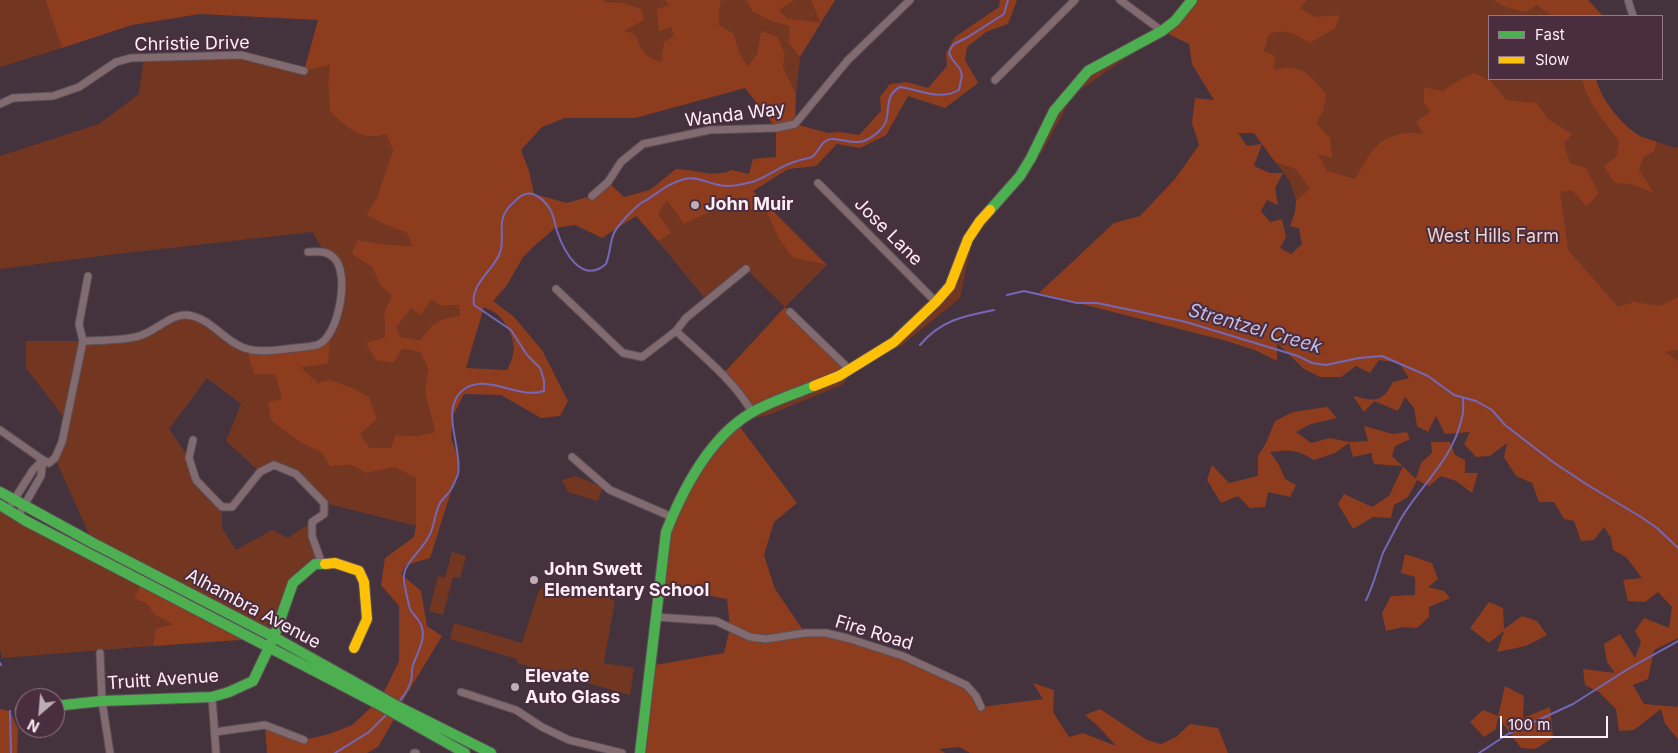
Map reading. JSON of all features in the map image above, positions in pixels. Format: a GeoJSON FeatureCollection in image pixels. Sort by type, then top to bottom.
{"type":"FeatureCollection","features":[{"type":"Feature","properties":{"kind":"main road"},"geometry":{"type":"LineString","coordinates":[[640,753],[654,617],[666,532],[695,474],[714,444],[729,428],[752,412],[839,376],[894,342],[950,286],[968,239],[980,222],[1020,176],[1054,111],[1068,93],[1088,71],[1162,31],[1175,21],[1192,0]]}},
{"type":"Feature","properties":{"kind":"main road","name":"Alhambra Avenue"},"geometry":{"type":"LineString","coordinates":[[0,492],[379,699],[465,753]]}},
{"type":"Feature","properties":{"kind":"main road","name":"Alhambra Avenue"},"geometry":{"type":"LineString","coordinates":[[4,508],[272,642]]}},
{"type":"Feature","properties":{"kind":"main road"},"geometry":{"type":"LineString","coordinates":[[322,564],[336,563],[359,571],[364,582],[368,619],[354,648]]}},
{"type":"Feature","properties":{"kind":"main road","name":"Truitt Avenue"},"geometry":{"type":"LineString","coordinates":[[65,705],[102,701],[212,697],[229,692],[253,681],[272,642],[293,583],[315,564],[322,564]]}},
{"type":"Feature","properties":{"kind":"main road","name":"Alhambra Avenue"},"geometry":{"type":"LineString","coordinates":[[454,746],[491,753]]}},
{"type":"Feature","properties":{"kind":"street","name":"Wanda Way"},"geometry":{"type":"LineString","coordinates":[[592,196],[608,182],[620,162],[643,144],[710,130],[776,128],[794,124],[848,60],[910,0]]}},
{"type":"Feature","properties":{"kind":"street"},"geometry":{"type":"LineString","coordinates":[[995,80],[1075,0]]}},
{"type":"Feature","properties":{"kind":"street"},"geometry":{"type":"LineString","coordinates":[[1120,0],[1162,31]]}},
{"type":"Feature","properties":{"kind":"street"},"geometry":{"type":"LineString","coordinates":[[1628,0],[1633,15]]}},
{"type":"Feature","properties":{"kind":"street","name":"Christie Drive"},"geometry":{"type":"LineString","coordinates":[[0,104],[13,98],[53,96],[80,86],[116,62],[138,58],[241,55],[304,70]]}},
{"type":"Feature","properties":{"kind":"street","name":"Jose Lane"},"geometry":{"type":"LineString","coordinates":[[818,183],[936,302]]}},
{"type":"Feature","properties":{"kind":"street"},"geometry":{"type":"LineString","coordinates":[[83,340],[139,337],[174,318],[187,315],[202,319],[235,344],[247,350],[264,351],[319,344],[330,336],[336,321],[342,289],[340,269],[334,257],[325,252],[308,252]]}},
{"type":"Feature","properties":{"kind":"street"},"geometry":{"type":"LineString","coordinates":[[556,289],[622,353],[642,357],[676,331],[686,318],[746,269]]}},
{"type":"Feature","properties":{"kind":"street"},"geometry":{"type":"LineString","coordinates":[[0,430],[43,460],[49,463],[55,458],[62,442],[83,340],[79,324],[88,276]]}},
{"type":"Feature","properties":{"kind":"street"},"geometry":{"type":"LineString","coordinates":[[790,312],[850,370]]}},
{"type":"Feature","properties":{"kind":"street"},"geometry":{"type":"LineString","coordinates":[[676,331],[744,397],[752,412]]}},
{"type":"Feature","properties":{"kind":"street"},"geometry":{"type":"LineString","coordinates":[[193,440],[189,458],[196,480],[222,507],[232,507],[260,472],[274,465],[296,474],[324,503],[324,514],[312,522],[312,536],[322,564]]}},
{"type":"Feature","properties":{"kind":"street"},"geometry":{"type":"LineString","coordinates":[[572,457],[610,490],[672,517]]}},
{"type":"Feature","properties":{"kind":"street"},"geometry":{"type":"LineString","coordinates":[[4,508],[14,500],[33,470],[43,460]]}},
{"type":"Feature","properties":{"kind":"street"},"geometry":{"type":"LineString","coordinates":[[18,516],[41,476],[43,460]]}},
{"type":"Feature","properties":{"kind":"street","name":"Fire Road"},"geometry":{"type":"LineString","coordinates":[[654,617],[716,621],[750,637],[766,639],[805,633],[826,633],[847,638],[902,656],[966,685],[976,696],[981,707]]}},
{"type":"Feature","properties":{"kind":"street"},"geometry":{"type":"LineString","coordinates":[[100,653],[102,701],[110,753]]}},
{"type":"Feature","properties":{"kind":"street"},"geometry":{"type":"LineString","coordinates":[[461,692],[516,710],[542,728],[568,740],[622,753]]}},
{"type":"Feature","properties":{"kind":"street"},"geometry":{"type":"LineString","coordinates":[[212,697],[216,753]]}},
{"type":"Feature","properties":{"kind":"street"},"geometry":{"type":"LineString","coordinates":[[215,732],[266,725],[304,740]]}},
{"type":"Feature","properties":{"kind":"green space"},"geometry":{"type":"Polygon","coordinates":[[[0,0],[45,0],[62,48],[0,67],[0,0]]]}},
{"type":"Feature","properties":{"kind":"green space"},"geometry":{"type":"Polygon","coordinates":[[[45,0],[603,0],[603,2],[622,3],[642,9],[644,20],[624,31],[635,34],[644,52],[661,62],[664,42],[674,36],[671,27],[659,32],[657,9],[669,5],[665,0],[721,0],[719,25],[734,34],[740,54],[748,66],[757,54],[761,31],[778,37],[785,55],[783,67],[796,94],[795,124],[828,133],[840,132],[859,135],[881,111],[880,97],[890,84],[907,82],[928,88],[947,66],[946,53],[955,37],[999,7],[1000,0],[1017,0],[1008,24],[986,32],[967,47],[965,60],[978,83],[945,108],[908,96],[886,135],[860,148],[837,144],[816,166],[788,169],[753,191],[827,265],[793,258],[779,239],[766,211],[730,207],[707,213],[684,224],[667,200],[658,214],[671,233],[658,241],[636,216],[602,238],[575,225],[555,228],[523,257],[507,285],[493,301],[514,317],[542,350],[568,401],[560,416],[541,418],[501,395],[464,394],[453,416],[451,438],[460,463],[430,558],[406,565],[401,574],[421,591],[427,626],[442,636],[399,707],[382,696],[399,661],[399,606],[381,585],[385,558],[414,537],[416,526],[416,478],[394,467],[367,473],[351,465],[330,466],[322,453],[300,442],[271,420],[268,402],[282,399],[275,374],[254,374],[247,350],[319,344],[330,336],[328,364],[301,367],[318,383],[330,380],[350,387],[369,397],[377,419],[360,434],[370,448],[391,448],[395,435],[415,436],[435,432],[425,392],[428,368],[420,352],[402,349],[394,363],[376,360],[366,343],[385,337],[384,312],[392,296],[380,285],[372,267],[352,254],[357,240],[412,246],[407,233],[366,215],[377,197],[393,150],[386,134],[377,136],[362,135],[342,123],[330,111],[328,83],[330,65],[304,71],[318,20],[200,14],[132,25],[62,48],[45,0]],[[745,88],[635,118],[565,118],[542,127],[521,150],[529,171],[534,194],[567,203],[591,196],[608,182],[624,197],[650,190],[676,169],[712,174],[725,173],[732,170],[749,174],[753,159],[776,157],[776,128],[745,88]],[[431,300],[420,315],[411,308],[396,328],[401,337],[420,340],[437,322],[446,318],[460,316],[459,305],[442,306],[431,300]],[[484,307],[466,368],[507,370],[513,356],[512,337],[506,325],[498,315],[484,307]]]}},
{"type":"Feature","properties":{"kind":"green space"},"geometry":{"type":"Polygon","coordinates":[[[603,0],[665,0],[669,5],[659,32],[671,27],[675,36],[661,62],[644,52],[635,34],[623,32],[603,0]]]}},
{"type":"Feature","properties":{"kind":"green space"},"geometry":{"type":"Polygon","coordinates":[[[721,0],[746,0],[753,12],[771,21],[789,26],[788,43],[800,57],[796,94],[783,67],[785,55],[761,31],[757,54],[748,66],[740,54],[734,34],[719,25],[721,0]]]}},
{"type":"Feature","properties":{"kind":"green space"},"geometry":{"type":"Polygon","coordinates":[[[746,0],[795,0],[779,10],[788,19],[820,23],[811,0],[835,0],[800,57],[788,43],[789,26],[771,21],[753,12],[746,0]]]}},
{"type":"Feature","properties":{"kind":"green space"},"geometry":{"type":"Polygon","coordinates":[[[795,0],[811,0],[820,24],[788,19],[778,10],[795,0]]]}},
{"type":"Feature","properties":{"kind":"green space","name":"West Hills Farm"},"geometry":{"type":"Polygon","coordinates":[[[1192,0],[1502,0],[1535,5],[1550,15],[1488,15],[1488,80],[1596,80],[1639,170],[1644,157],[1654,152],[1657,142],[1676,148],[1678,145],[1678,568],[1378,347],[1344,345],[1290,182],[1179,29],[1192,0]]]}},
{"type":"Feature","properties":{"kind":"green space","name":"West Hills Farm"},"geometry":{"type":"Polygon","coordinates":[[[1192,0],[1307,0],[1300,8],[1315,17],[1340,15],[1335,28],[1310,43],[1286,32],[1269,34],[1264,51],[1275,56],[1274,70],[1283,68],[1298,69],[1310,76],[1326,94],[1323,111],[1316,123],[1330,138],[1332,158],[1318,154],[1327,171],[1355,179],[1368,157],[1381,142],[1398,134],[1423,133],[1416,122],[1430,112],[1424,103],[1424,87],[1443,91],[1473,73],[1490,80],[1506,100],[1537,103],[1549,120],[1572,134],[1564,144],[1570,163],[1586,168],[1599,194],[1586,206],[1572,190],[1560,192],[1568,250],[1618,307],[1634,302],[1660,306],[1678,297],[1678,350],[1665,352],[1678,361],[1678,638],[1654,650],[1648,679],[1633,685],[1644,704],[1677,707],[1678,704],[1678,739],[1665,724],[1661,709],[1634,730],[1619,731],[1616,709],[1599,692],[1585,685],[1583,669],[1615,673],[1607,662],[1604,644],[1620,634],[1635,658],[1641,642],[1635,631],[1644,618],[1669,628],[1672,607],[1658,592],[1645,602],[1628,601],[1623,580],[1642,578],[1626,557],[1613,550],[1611,538],[1604,527],[1594,540],[1581,541],[1574,521],[1564,519],[1554,502],[1539,502],[1532,483],[1516,476],[1504,457],[1507,443],[1490,456],[1476,457],[1464,444],[1470,432],[1445,434],[1436,416],[1428,432],[1417,426],[1414,408],[1405,397],[1398,411],[1374,401],[1364,412],[1353,396],[1372,400],[1377,399],[1385,394],[1393,382],[1409,378],[1399,363],[1379,360],[1370,373],[1356,366],[1341,377],[1320,377],[1304,369],[1277,343],[1277,361],[1255,350],[1223,340],[1039,293],[1114,223],[1140,216],[1175,179],[1199,145],[1192,123],[1195,98],[1214,100],[1192,64],[1189,44],[1162,31],[1192,0]],[[1238,133],[1247,146],[1262,144],[1254,133],[1238,133]],[[1262,144],[1254,166],[1270,173],[1283,173],[1275,188],[1278,205],[1267,200],[1261,211],[1270,222],[1282,219],[1286,237],[1280,248],[1291,254],[1302,244],[1299,228],[1290,226],[1295,212],[1296,201],[1310,189],[1296,169],[1275,162],[1262,144]]]}},
{"type":"Feature","properties":{"kind":"green space"},"geometry":{"type":"Polygon","coordinates":[[[1494,0],[1588,0],[1602,15],[1551,15],[1536,5],[1526,12],[1505,7],[1494,0]]]}},
{"type":"Feature","properties":{"kind":"green space"},"geometry":{"type":"Polygon","coordinates":[[[1162,31],[1168,34],[1136,51],[1073,95],[1042,152],[972,242],[960,298],[900,347],[894,342],[950,286],[968,239],[1020,176],[1043,133],[1088,71],[1162,31]]]}},
{"type":"Feature","properties":{"kind":"green space"},"geometry":{"type":"Polygon","coordinates":[[[241,55],[304,70],[330,65],[328,83],[330,111],[348,128],[362,135],[377,136],[386,134],[393,150],[377,197],[366,215],[407,233],[412,246],[357,240],[353,254],[372,267],[380,285],[392,296],[384,312],[385,337],[367,343],[394,363],[402,349],[420,352],[428,368],[425,392],[435,432],[415,436],[395,435],[391,448],[370,448],[337,406],[300,366],[330,336],[336,321],[341,269],[325,252],[312,232],[0,269],[0,156],[99,124],[139,94],[144,57],[241,55]]]}},
{"type":"Feature","properties":{"kind":"green space"},"geometry":{"type":"Polygon","coordinates":[[[1582,80],[1596,80],[1603,96],[1620,120],[1642,137],[1657,142],[1654,152],[1644,157],[1639,170],[1654,193],[1631,184],[1615,183],[1604,167],[1617,156],[1619,141],[1602,120],[1584,88],[1582,80]]]}},
{"type":"Feature","properties":{"kind":"green space"},"geometry":{"type":"Polygon","coordinates":[[[676,169],[711,173],[732,170],[732,177],[766,211],[779,239],[793,258],[827,265],[785,307],[746,269],[707,301],[630,207],[676,169]]]}},
{"type":"Feature","properties":{"kind":"green space"},"geometry":{"type":"Polygon","coordinates":[[[431,300],[442,306],[459,305],[460,317],[437,322],[420,340],[401,337],[396,328],[411,307],[431,300]]]}},
{"type":"Feature","properties":{"kind":"green space"},"geometry":{"type":"Polygon","coordinates":[[[785,307],[850,370],[752,412],[723,374],[785,307]]]}},
{"type":"Feature","properties":{"kind":"green space"},"geometry":{"type":"Polygon","coordinates":[[[187,315],[202,319],[247,350],[275,374],[282,399],[300,442],[322,453],[330,466],[351,465],[367,473],[394,467],[416,478],[416,526],[324,503],[296,474],[274,465],[260,472],[226,441],[241,404],[207,378],[169,429],[189,458],[196,480],[222,507],[222,528],[236,550],[272,530],[288,538],[312,522],[322,564],[293,583],[274,637],[93,543],[55,458],[66,420],[26,368],[26,341],[83,341],[139,337],[187,315]]]}},
{"type":"Feature","properties":{"kind":"green space"},"geometry":{"type":"Polygon","coordinates":[[[850,370],[844,384],[771,414],[737,423],[850,370]]]}},
{"type":"Feature","properties":{"kind":"green space"},"geometry":{"type":"Polygon","coordinates":[[[1327,407],[1337,418],[1311,424],[1296,432],[1311,443],[1330,438],[1349,442],[1368,441],[1364,426],[1393,434],[1407,432],[1410,439],[1395,446],[1392,456],[1402,466],[1374,464],[1371,453],[1353,457],[1349,443],[1335,453],[1314,460],[1293,451],[1270,452],[1279,465],[1285,479],[1296,485],[1290,497],[1268,492],[1265,507],[1250,508],[1238,496],[1221,503],[1207,480],[1212,465],[1229,483],[1258,476],[1258,456],[1266,443],[1275,421],[1293,412],[1327,407]]]}},
{"type":"Feature","properties":{"kind":"green space"},"geometry":{"type":"Polygon","coordinates":[[[737,423],[797,503],[774,522],[764,555],[775,589],[805,633],[826,633],[903,656],[966,685],[981,707],[1043,699],[1033,683],[1054,690],[1053,712],[1069,737],[1083,733],[1116,746],[1085,715],[1100,709],[1147,740],[1161,744],[1176,737],[1190,724],[1218,728],[1228,753],[970,753],[959,747],[939,749],[945,753],[640,753],[649,666],[724,653],[730,628],[727,599],[659,586],[666,532],[695,474],[737,423]]]}},
{"type":"Feature","properties":{"kind":"green space"},"geometry":{"type":"Polygon","coordinates":[[[1431,442],[1450,442],[1455,455],[1465,460],[1465,473],[1478,473],[1472,493],[1456,481],[1441,476],[1429,486],[1417,480],[1408,497],[1394,505],[1391,518],[1373,517],[1353,529],[1338,504],[1344,494],[1372,507],[1389,496],[1403,466],[1416,479],[1421,463],[1432,453],[1431,442]]]}},
{"type":"Feature","properties":{"kind":"green space"},"geometry":{"type":"Polygon","coordinates":[[[575,476],[603,487],[598,501],[568,492],[562,480],[575,476]]]}},
{"type":"Feature","properties":{"kind":"green space"},"geometry":{"type":"Polygon","coordinates":[[[0,505],[143,581],[146,603],[155,615],[174,624],[155,629],[153,646],[2,658],[0,649],[0,505]]]}},
{"type":"Feature","properties":{"kind":"green space"},"geometry":{"type":"Polygon","coordinates":[[[452,552],[466,556],[460,578],[453,577],[443,615],[429,611],[438,576],[445,578],[452,552]]]}},
{"type":"Feature","properties":{"kind":"green space"},"geometry":{"type":"Polygon","coordinates":[[[1405,554],[1432,563],[1438,579],[1428,587],[1444,591],[1450,598],[1429,607],[1429,617],[1417,628],[1402,627],[1386,631],[1382,613],[1391,596],[1415,595],[1415,577],[1401,573],[1405,554]]]}},
{"type":"Feature","properties":{"kind":"green space"},"geometry":{"type":"Polygon","coordinates":[[[143,581],[254,639],[153,646],[155,629],[173,624],[155,615],[146,603],[134,598],[143,581]]]}},
{"type":"Feature","properties":{"kind":"green space"},"geometry":{"type":"Polygon","coordinates":[[[548,584],[589,594],[590,589],[611,596],[610,600],[615,600],[604,663],[634,668],[630,695],[517,663],[517,659],[450,639],[454,623],[522,643],[539,591],[548,584]]]}},
{"type":"Feature","properties":{"kind":"green space"},"geometry":{"type":"Polygon","coordinates":[[[1489,602],[1503,608],[1504,629],[1522,616],[1537,621],[1547,635],[1526,646],[1497,652],[1504,631],[1489,643],[1470,628],[1489,602]]]}},
{"type":"Feature","properties":{"kind":"green space"},"geometry":{"type":"Polygon","coordinates":[[[1505,686],[1524,696],[1523,718],[1550,707],[1553,738],[1535,749],[1521,748],[1498,717],[1496,729],[1484,737],[1470,722],[1483,710],[1498,716],[1505,686]]]}},
{"type":"Feature","properties":{"kind":"green space"},"geometry":{"type":"Polygon","coordinates":[[[376,703],[397,714],[378,747],[367,753],[267,753],[265,725],[304,740],[329,734],[352,725],[376,703]]]}},
{"type":"Feature","properties":{"kind":"green space"},"geometry":{"type":"Polygon","coordinates":[[[0,709],[10,711],[15,722],[15,738],[18,738],[17,753],[0,753],[0,709]]]}},
{"type":"Feature","properties":{"kind":"waterway"},"geometry":{"type":"LineString","coordinates":[[398,703],[410,683],[412,668],[423,635],[420,623],[410,609],[404,576],[410,562],[428,538],[440,503],[451,489],[458,474],[458,453],[452,418],[456,398],[463,390],[472,385],[482,384],[524,392],[544,391],[544,380],[540,368],[527,355],[511,330],[474,305],[475,291],[496,261],[501,250],[503,216],[509,207],[524,194],[530,193],[538,197],[550,209],[560,239],[569,256],[582,268],[589,271],[597,269],[606,264],[614,233],[624,220],[642,203],[674,183],[692,178],[724,186],[752,182],[791,163],[812,157],[822,144],[828,140],[860,142],[872,137],[886,121],[891,96],[900,87],[937,95],[945,95],[959,90],[962,75],[949,53],[951,48],[954,44],[1004,14],[1008,0]]}},
{"type":"Feature","properties":{"kind":"waterway","name":"Strentzel Creek"},"geometry":{"type":"LineString","coordinates":[[1007,295],[1024,291],[1077,303],[1097,303],[1186,322],[1298,356],[1312,363],[1326,365],[1359,358],[1382,356],[1428,376],[1454,395],[1476,401],[1492,410],[1505,425],[1553,462],[1657,528],[1678,548]]}},
{"type":"Feature","properties":{"kind":"waterway","name":"Strentzel Creek"},"geometry":{"type":"LineString","coordinates":[[920,345],[936,330],[954,320],[994,310]]}},
{"type":"Feature","properties":{"kind":"waterway"},"geometry":{"type":"LineString","coordinates":[[1366,600],[1383,553],[1399,522],[1443,460],[1458,433],[1463,415],[1463,398]]}},
{"type":"Feature","properties":{"kind":"waterway"},"geometry":{"type":"LineString","coordinates":[[1479,753],[1508,734],[1573,704],[1628,669],[1678,641]]}},
{"type":"Feature","properties":{"kind":"waterway"},"geometry":{"type":"LineString","coordinates":[[10,711],[11,753]]}},
{"type":"Feature","properties":{"kind":"waterway"},"geometry":{"type":"LineString","coordinates":[[335,753],[369,732],[388,713]]}},
{"type":"Feature","properties":{"kind":"traffic: fast"},"geometry":{"type":"LineString","coordinates":[[990,210],[1020,176],[1054,111],[1088,71],[1162,31],[1175,21],[1192,0]]}},
{"type":"Feature","properties":{"kind":"traffic: fast"},"geometry":{"type":"LineString","coordinates":[[640,753],[666,532],[681,499],[700,465],[736,423],[766,405],[814,386]]}},
{"type":"Feature","properties":{"kind":"traffic: fast"},"geometry":{"type":"LineString","coordinates":[[0,492],[93,543],[274,637],[399,707],[491,753]]}},
{"type":"Feature","properties":{"kind":"traffic: fast"},"geometry":{"type":"LineString","coordinates":[[0,505],[26,521],[376,703],[465,753]]}},
{"type":"Feature","properties":{"kind":"traffic: fast"},"geometry":{"type":"LineString","coordinates":[[65,705],[102,701],[212,697],[229,692],[253,681],[274,637],[293,583],[315,564],[325,564]]}},
{"type":"Feature","properties":{"kind":"traffic: slow"},"geometry":{"type":"LineString","coordinates":[[814,386],[839,376],[894,342],[936,302],[950,286],[968,239],[990,210]]}},
{"type":"Feature","properties":{"kind":"traffic: slow"},"geometry":{"type":"LineString","coordinates":[[325,564],[335,563],[359,571],[364,582],[367,619],[354,648]]}},
{"type":"Feature","properties":{"kind":"place","name":"John Muir"},"geometry":{"type":"Point","coordinates":[695,205]}},
{"type":"Feature","properties":{"kind":"place","name":"John Swett Elementary School"},"geometry":{"type":"Point","coordinates":[534,580]}},
{"type":"Feature","properties":{"kind":"place","name":"Elevate Auto Glass"},"geometry":{"type":"Point","coordinates":[515,687]}}]}
